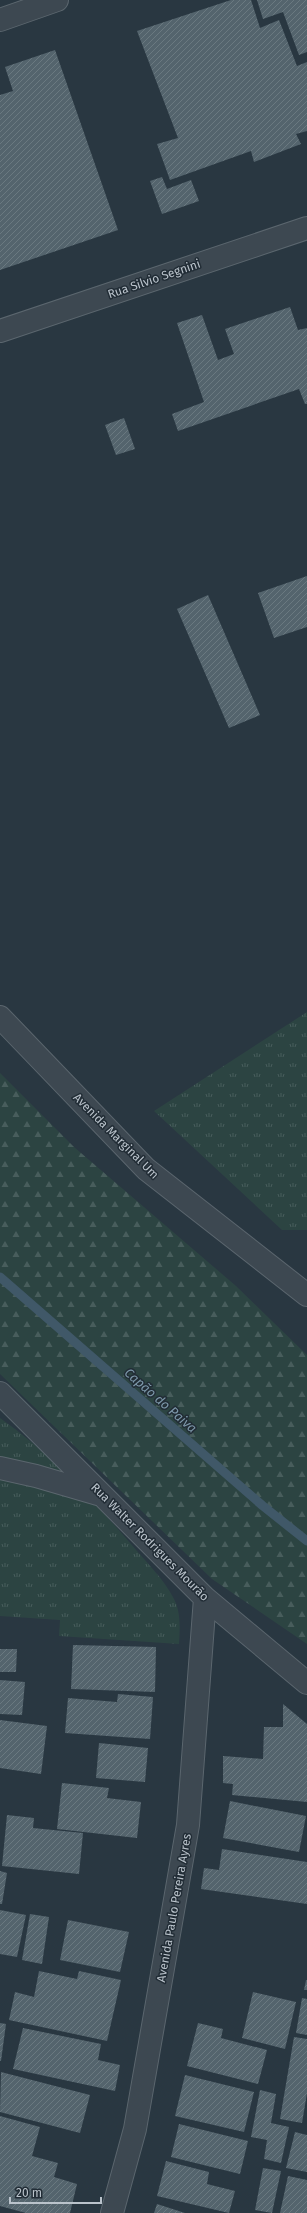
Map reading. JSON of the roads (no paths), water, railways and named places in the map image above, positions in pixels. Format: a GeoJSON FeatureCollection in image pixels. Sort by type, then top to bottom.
{"type":"FeatureCollection","features":[{"type":"Feature","properties":{"kind":"street"},"geometry":{"type":"LineString","coordinates":[[0,20],[57,0]]}},
{"type":"Feature","properties":{"kind":"street","name":"Rua Silvio Segnini"},"geometry":{"type":"LineString","coordinates":[[0,330],[307,228]]}},
{"type":"Feature","properties":{"kind":"street","name":"Avenida Marginal Um"},"geometry":{"type":"LineString","coordinates":[[0,1018],[146,1168],[307,1295]]}},
{"type":"Feature","properties":{"kind":"street"},"geometry":{"type":"LineString","coordinates":[[280,1274],[307,1274]]}},
{"type":"Feature","properties":{"kind":"street","name":"Rua Walter Rodrigues Mourão"},"geometry":{"type":"LineString","coordinates":[[0,1393],[205,1598],[307,1683]]}},
{"type":"Feature","properties":{"kind":"street"},"geometry":{"type":"LineString","coordinates":[[0,1468],[36,1476],[104,1496]]}},
{"type":"Feature","properties":{"kind":"street","name":"Avenida Paulo Pereira Ayres"},"geometry":{"type":"LineString","coordinates":[[112,2213],[135,2129],[188,1825],[205,1598]]}},
{"type":"Feature","properties":{"kind":"waterway","name":"Capão do Paiva"},"geometry":{"type":"LineString","coordinates":[[0,1277],[263,1506],[307,1541]]}}]}
